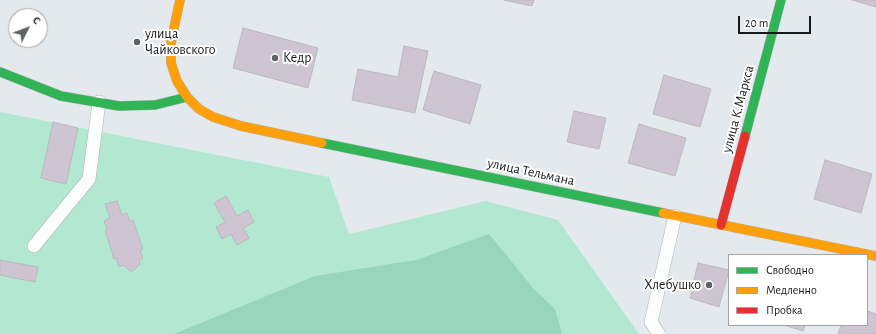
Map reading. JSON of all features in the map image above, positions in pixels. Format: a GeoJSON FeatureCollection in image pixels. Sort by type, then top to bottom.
{"type":"FeatureCollection","features":[{"type":"Feature","properties":{"kind":"street"},"geometry":{"type":"LineString","coordinates":[[0,72],[61,96],[119,106],[155,105],[187,97],[177,81],[171,63],[171,42],[180,0]]}},
{"type":"Feature","properties":{"kind":"street","name":"улица К.Маркса"},"geometry":{"type":"LineString","coordinates":[[722,225],[781,0]]}},
{"type":"Feature","properties":{"kind":"street","name":"улица Тельмана"},"geometry":{"type":"LineString","coordinates":[[187,97],[199,109],[213,117],[241,126],[866,254]]}},
{"type":"Feature","properties":{"kind":"lane"},"geometry":{"type":"LineString","coordinates":[[34,246],[89,179],[99,102]]}},
{"type":"Feature","properties":{"kind":"lane"},"geometry":{"type":"LineString","coordinates":[[659,334],[650,322],[675,216]]}},
{"type":"Feature","properties":{"kind":"green space"},"geometry":{"type":"Polygon","coordinates":[[[0,112],[329,177],[349,234],[486,201],[558,220],[639,334],[0,334],[0,112]]]}},
{"type":"Feature","properties":{"kind":"green space"},"geometry":{"type":"Polygon","coordinates":[[[489,234],[533,288],[555,309],[562,334],[174,334],[315,276],[416,260],[489,234]]]}},
{"type":"Feature","properties":{"kind":"building"},"geometry":{"type":"Polygon","coordinates":[[[504,0],[534,0],[532,6],[504,0]]]}},
{"type":"Feature","properties":{"kind":"building"},"geometry":{"type":"Polygon","coordinates":[[[852,0],[876,0],[876,7],[852,0]]]}},
{"type":"Feature","properties":{"kind":"building","name":"Кедр"},"geometry":{"type":"Polygon","coordinates":[[[243,28],[318,48],[308,88],[233,68],[243,28]]]}},
{"type":"Feature","properties":{"kind":"building"},"geometry":{"type":"Polygon","coordinates":[[[404,46],[428,51],[415,113],[352,100],[358,69],[398,77],[404,46]]]}},
{"type":"Feature","properties":{"kind":"building"},"geometry":{"type":"Polygon","coordinates":[[[434,71],[481,85],[470,124],[423,110],[434,71]]]}},
{"type":"Feature","properties":{"kind":"building"},"geometry":{"type":"Polygon","coordinates":[[[664,75],[711,89],[700,127],[653,114],[664,75]]]}},
{"type":"Feature","properties":{"kind":"building"},"geometry":{"type":"Polygon","coordinates":[[[574,111],[606,118],[599,149],[567,142],[574,111]]]}},
{"type":"Feature","properties":{"kind":"building"},"geometry":{"type":"Polygon","coordinates":[[[53,122],[78,128],[66,184],[41,178],[53,122]]]}},
{"type":"Feature","properties":{"kind":"building"},"geometry":{"type":"Polygon","coordinates":[[[639,124],[686,138],[675,176],[628,163],[639,124]]]}},
{"type":"Feature","properties":{"kind":"building"},"geometry":{"type":"Polygon","coordinates":[[[825,160],[872,174],[861,213],[814,199],[825,160]]]}},
{"type":"Feature","properties":{"kind":"building"},"geometry":{"type":"Polygon","coordinates":[[[226,196],[237,216],[248,210],[254,222],[243,228],[249,238],[237,245],[231,234],[222,239],[216,227],[225,222],[214,203],[226,196]]]}},
{"type":"Feature","properties":{"kind":"building"},"geometry":{"type":"Polygon","coordinates":[[[117,201],[122,215],[127,213],[130,222],[133,220],[143,249],[140,250],[143,258],[139,260],[140,264],[133,271],[130,271],[124,265],[119,267],[116,258],[114,259],[105,230],[107,229],[104,221],[110,218],[105,204],[117,201]]]}},
{"type":"Feature","properties":{"kind":"building"},"geometry":{"type":"Polygon","coordinates":[[[0,260],[38,267],[35,282],[0,275],[0,260]]]}},
{"type":"Feature","properties":{"kind":"building","name":"Хлебушко"},"geometry":{"type":"Polygon","coordinates":[[[698,263],[728,270],[719,307],[690,298],[698,263]]]}},
{"type":"Feature","properties":{"kind":"building"},"geometry":{"type":"Polygon","coordinates":[[[868,311],[876,314],[876,334],[838,334],[841,326],[868,326],[868,311]]]}},
{"type":"Feature","properties":{"kind":"building"},"geometry":{"type":"Polygon","coordinates":[[[787,326],[805,326],[803,331],[787,326]]]}},
{"type":"Feature","properties":{"kind":"traffic: fast"},"geometry":{"type":"LineString","coordinates":[[745,136],[781,0]]}},
{"type":"Feature","properties":{"kind":"traffic: fast"},"geometry":{"type":"LineString","coordinates":[[0,72],[61,96],[119,106],[155,105],[187,97]]}},
{"type":"Feature","properties":{"kind":"traffic: fast"},"geometry":{"type":"LineString","coordinates":[[322,143],[663,213]]}},
{"type":"Feature","properties":{"kind":"traffic: slow"},"geometry":{"type":"LineString","coordinates":[[180,0],[171,42],[171,63],[177,81],[187,97],[199,109],[213,117],[241,126],[322,143]]}},
{"type":"Feature","properties":{"kind":"traffic: slow"},"geometry":{"type":"LineString","coordinates":[[663,213],[866,254]]}},
{"type":"Feature","properties":{"kind":"traffic: slow"},"geometry":{"type":"LineString","coordinates":[[868,254],[876,256]]}},
{"type":"Feature","properties":{"kind":"traffic: jam"},"geometry":{"type":"LineString","coordinates":[[721,225],[745,136]]}},
{"type":"Feature","properties":{"kind":"place","name":"улица Чайковского"},"geometry":{"type":"Point","coordinates":[137,42]}},
{"type":"Feature","properties":{"kind":"place","name":"Кедр"},"geometry":{"type":"Point","coordinates":[275,58]}},
{"type":"Feature","properties":{"kind":"place","name":"Хлебушко"},"geometry":{"type":"Point","coordinates":[709,285]}}]}
